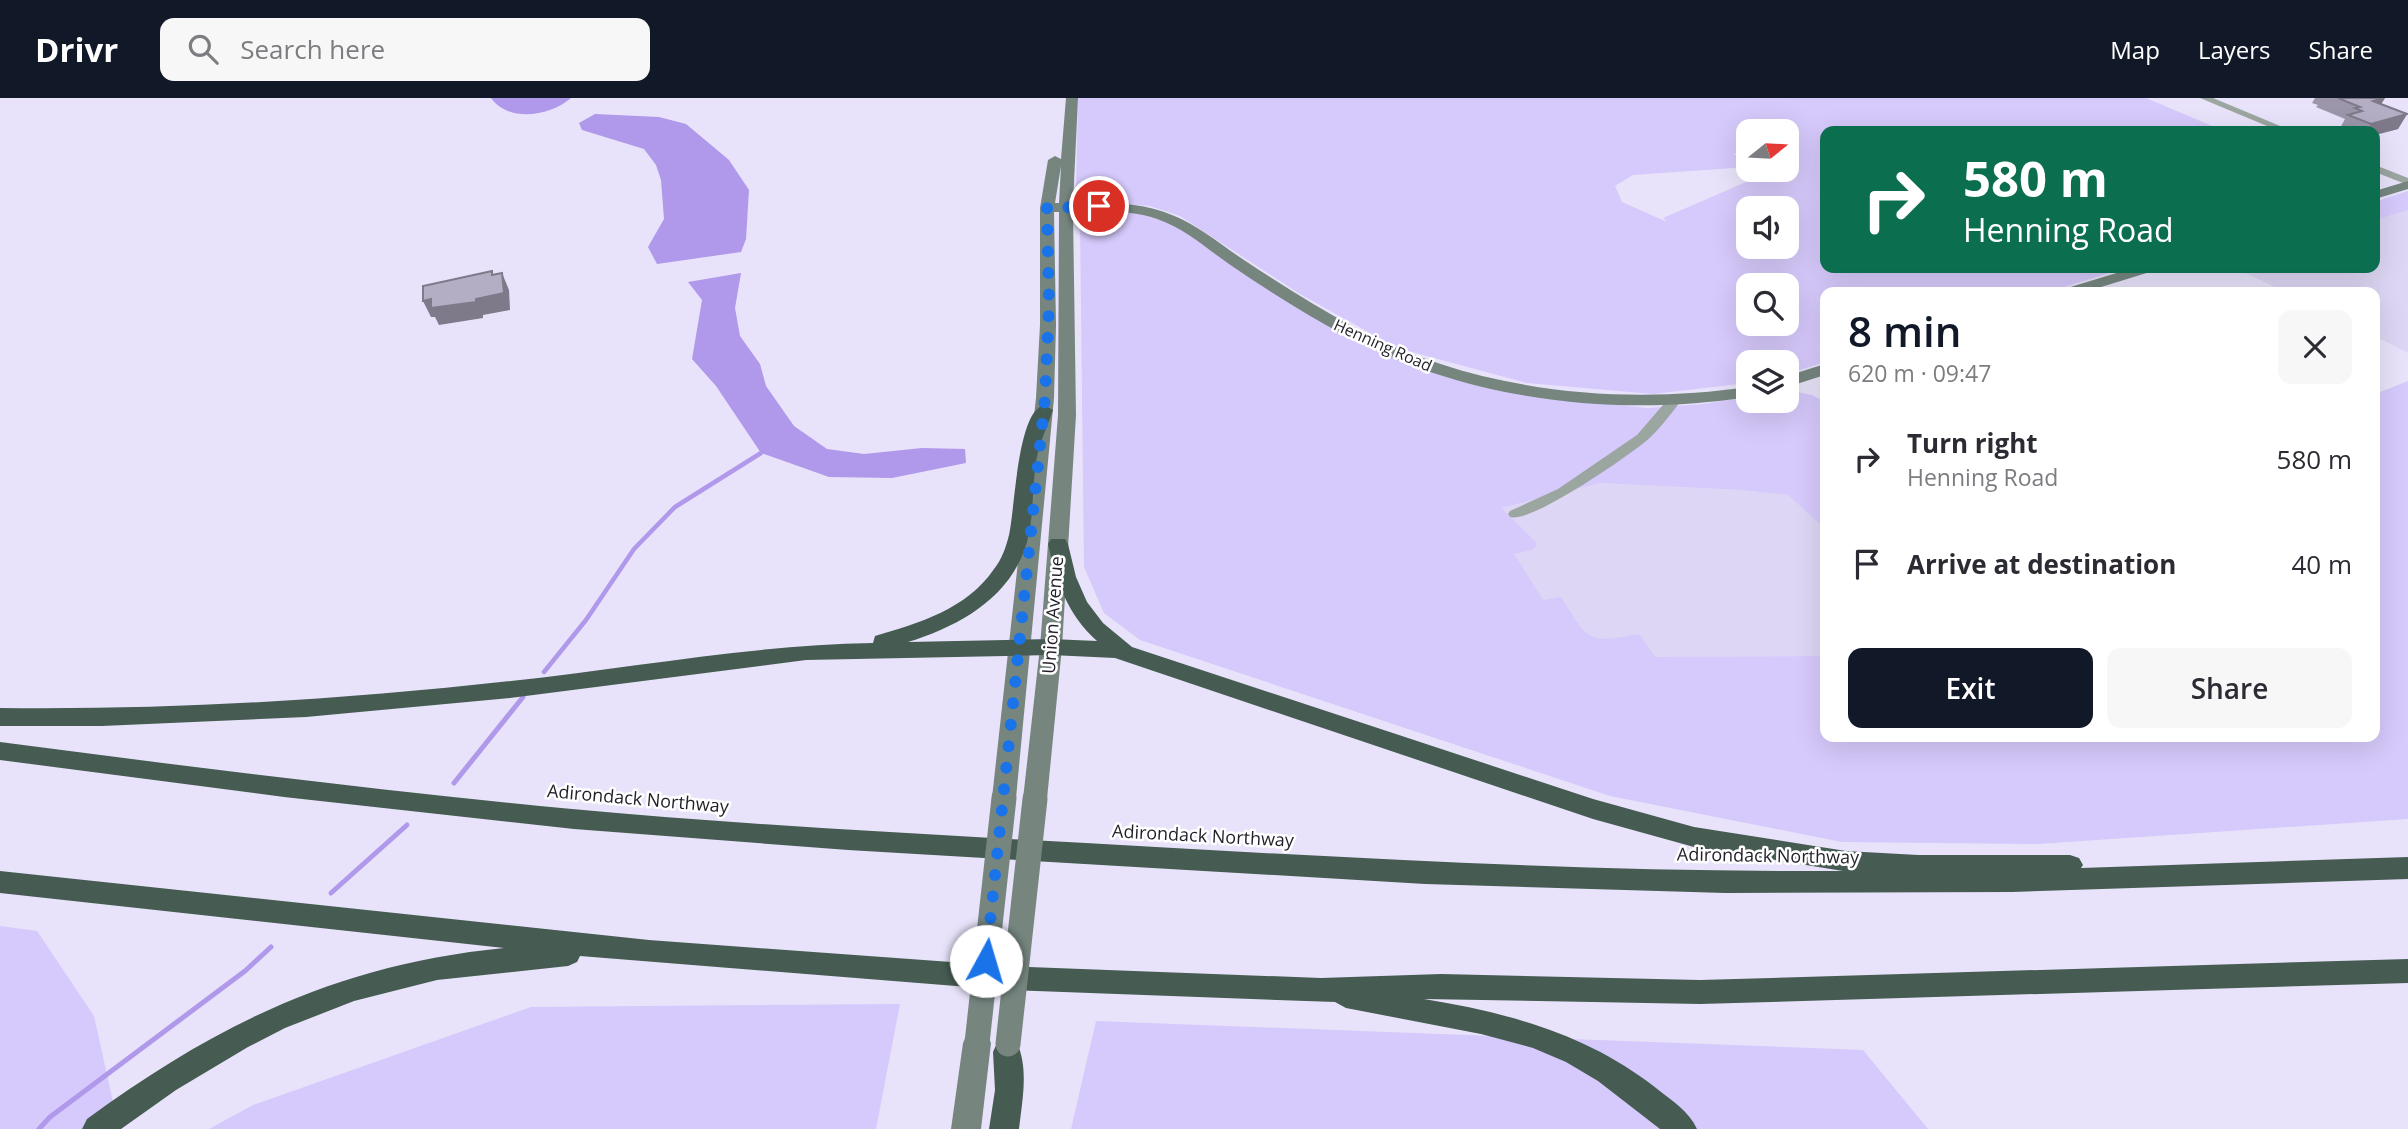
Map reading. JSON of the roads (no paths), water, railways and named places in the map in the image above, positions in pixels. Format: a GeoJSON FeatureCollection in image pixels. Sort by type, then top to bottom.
{"type":"FeatureCollection","features":[{"type":"Feature","properties":{"kind":"highway"},"geometry":{"type":"LineString","coordinates":[[0,717],[127,718],[335,707],[489,691],[801,652],[884,641],[918,632],[960,613],[1004,571],[1013,554],[1017,538],[1027,458],[1044,410]]}},
{"type":"Feature","properties":{"kind":"highway"},"geometry":{"type":"LineString","coordinates":[[1058,544],[1069,586],[1084,617],[1110,641],[1147,660]]}},
{"type":"Feature","properties":{"kind":"highway"},"geometry":{"type":"LineString","coordinates":[[801,652],[1101,648],[1147,660],[1593,809],[1659,829],[1733,845],[1846,861],[1918,865],[2160,866],[2250,875]]}},
{"type":"Feature","properties":{"kind":"highway","name":"Adirondack Northway"},"geometry":{"type":"LineString","coordinates":[[0,751],[284,788],[574,819],[848,840],[1384,870],[1725,882],[2012,881],[2408,868]]}},
{"type":"Feature","properties":{"kind":"highway"},"geometry":{"type":"LineString","coordinates":[[0,882],[649,952],[1006,978],[1321,990],[1441,986],[1724,992],[2408,971]]}},
{"type":"Feature","properties":{"kind":"highway"},"geometry":{"type":"LineString","coordinates":[[97,1129],[176,1073],[254,1029],[310,1004],[368,984],[420,971],[493,961],[571,954],[649,952]]}},
{"type":"Feature","properties":{"kind":"highway"},"geometry":{"type":"LineString","coordinates":[[1321,990],[1384,1006],[1488,1024],[1557,1044],[1612,1074],[1682,1129]]}},
{"type":"Feature","properties":{"kind":"highway"},"geometry":{"type":"LineString","coordinates":[[1004,1129],[1009,1090],[1008,1048]]}},
{"type":"Feature","properties":{"kind":"main road","name":"Union Avenue"},"geometry":{"type":"LineString","coordinates":[[992,1129],[999,1079],[1008,1048],[1051,647],[1068,393],[1067,207],[1072,98]]}},
{"type":"Feature","properties":{"kind":"main road","name":"Union Avenue"},"geometry":{"type":"LineString","coordinates":[[966,1129],[1021,649],[1044,410],[1048,325],[1047,208],[1054,172],[1056,123]]}},
{"type":"Feature","properties":{"kind":"main road"},"geometry":{"type":"LineString","coordinates":[[2380,193],[2408,183]]}},
{"type":"Feature","properties":{"kind":"main road","name":"Henning Road"},"geometry":{"type":"LineString","coordinates":[[1047,208],[1119,206],[1161,214],[1181,224],[1329,322],[1415,362],[1450,373],[1547,393],[1608,400],[1674,401],[1736,393]]}},
{"type":"Feature","properties":{"kind":"main road"},"geometry":{"type":"LineString","coordinates":[[2086,287],[2132,273]]}},
{"type":"Feature","properties":{"kind":"main road"},"geometry":{"type":"LineString","coordinates":[[1799,378],[1820,371]]}},
{"type":"Feature","properties":{"kind":"street"},"geometry":{"type":"LineString","coordinates":[[2205,98],[2275,126]]}},
{"type":"Feature","properties":{"kind":"street"},"geometry":{"type":"LineString","coordinates":[[2380,170],[2408,183]]}},
{"type":"Feature","properties":{"kind":"street"},"geometry":{"type":"LineString","coordinates":[[1516,514],[1563,492],[1642,438],[1674,401]]}},
{"type":"Feature","properties":{"kind":"waterway"},"geometry":{"type":"LineString","coordinates":[[544,672],[586,620],[634,549],[675,507],[761,453]]}},
{"type":"Feature","properties":{"kind":"waterway"},"geometry":{"type":"LineString","coordinates":[[454,783],[523,697]]}},
{"type":"Feature","properties":{"kind":"waterway"},"geometry":{"type":"LineString","coordinates":[[331,893],[407,825]]}},
{"type":"Feature","properties":{"kind":"waterway"},"geometry":{"type":"LineString","coordinates":[[39,1129],[50,1117],[245,971],[271,947]]}}]}
